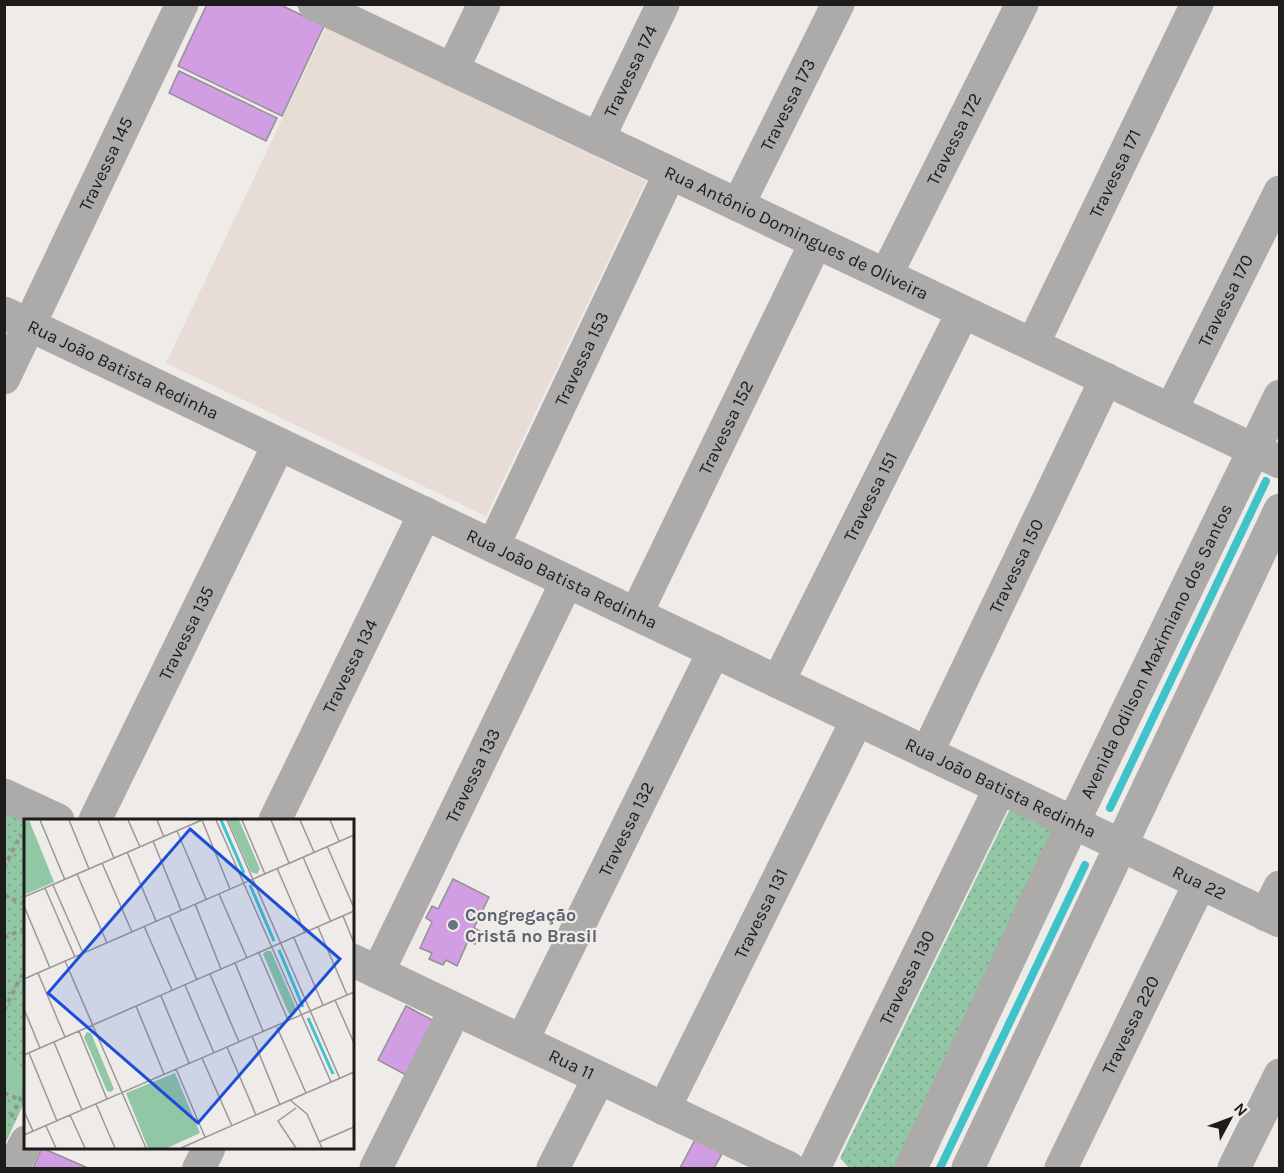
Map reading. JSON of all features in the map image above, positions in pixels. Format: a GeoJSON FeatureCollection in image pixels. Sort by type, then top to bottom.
{"type":"FeatureCollection","features":[{"type":"Feature","properties":{"kind":"street","name":"Travessa 145"},"geometry":{"type":"LineString","coordinates":[[4,378],[17,319],[182,4]]}},
{"type":"Feature","properties":{"kind":"street"},"geometry":{"type":"LineString","coordinates":[[452,70],[484,4]]}},
{"type":"Feature","properties":{"kind":"street","name":"Travessa 174"},"geometry":{"type":"LineString","coordinates":[[598,139],[663,4]]}},
{"type":"Feature","properties":{"kind":"street","name":"Travessa 173"},"geometry":{"type":"LineString","coordinates":[[738,205],[838,4]]}},
{"type":"Feature","properties":{"kind":"street","name":"Travessa 172"},"geometry":{"type":"LineString","coordinates":[[886,275],[1022,4]]}},
{"type":"Feature","properties":{"kind":"street","name":"Travessa 171"},"geometry":{"type":"LineString","coordinates":[[1033,344],[1197,4]]}},
{"type":"Feature","properties":{"kind":"street","name":"Rua Antônio Domingues de Oliveira"},"geometry":{"type":"LineString","coordinates":[[314,5],[1267,455]]}},
{"type":"Feature","properties":{"kind":"street","name":"Travessa 153"},"geometry":{"type":"LineString","coordinates":[[493,546],[670,173]]}},
{"type":"Feature","properties":{"kind":"street","name":"Travessa 170"},"geometry":{"type":"LineString","coordinates":[[1171,410],[1280,192]]}},
{"type":"Feature","properties":{"kind":"street","name":"Travessa 152"},"geometry":{"type":"LineString","coordinates":[[636,614],[816,242]]}},
{"type":"Feature","properties":{"kind":"street","name":"Travessa 151"},"geometry":{"type":"LineString","coordinates":[[778,682],[963,312]]}},
{"type":"Feature","properties":{"kind":"street","name":"Rua João Batista Redinha"},"geometry":{"type":"LineString","coordinates":[[17,319],[1120,845]]}},
{"type":"Feature","properties":{"kind":"street","name":"Travessa 150"},"geometry":{"type":"LineString","coordinates":[[927,753],[1106,379]]}},
{"type":"Feature","properties":{"kind":"street","name":"Avenida Odilson Maximiano dos Santos"},"geometry":{"type":"LineString","coordinates":[[911,1168],[1073,823],[1267,455],[1280,396]]}},
{"type":"Feature","properties":{"kind":"street","name":"Travessa 135"},"geometry":{"type":"LineString","coordinates":[[95,819],[279,444]]}},
{"type":"Feature","properties":{"kind":"street"},"geometry":{"type":"LineString","coordinates":[[968,1168],[1280,510]]}},
{"type":"Feature","properties":{"kind":"street","name":"Travessa 134"},"geometry":{"type":"LineString","coordinates":[[275,819],[425,513]]}},
{"type":"Feature","properties":{"kind":"street","name":"Travessa 133"},"geometry":{"type":"LineString","coordinates":[[365,966],[567,581]]}},
{"type":"Feature","properties":{"kind":"street","name":"Travessa 132"},"geometry":{"type":"LineString","coordinates":[[522,1041],[714,651]]}},
{"type":"Feature","properties":{"kind":"street","name":"Travessa 131"},"geometry":{"type":"LineString","coordinates":[[664,1109],[857,720]]}},
{"type":"Feature","properties":{"kind":"street","name":"Travessa 130"},"geometry":{"type":"LineString","coordinates":[[814,1168],[1000,788]]}},
{"type":"Feature","properties":{"kind":"street"},"geometry":{"type":"LineString","coordinates":[[4,795],[56,819]]}},
{"type":"Feature","properties":{"kind":"street","name":"Rua 22"},"geometry":{"type":"LineString","coordinates":[[1120,845],[1200,884],[1275,908]]}},
{"type":"Feature","properties":{"kind":"street","name":"Travessa 220"},"geometry":{"type":"LineString","coordinates":[[1061,1168],[1200,884]]}},
{"type":"Feature","properties":{"kind":"street","name":"Rua 11"},"geometry":{"type":"LineString","coordinates":[[365,966],[664,1109],[736,1157],[789,1168]]}},
{"type":"Feature","properties":{"kind":"street"},"geometry":{"type":"LineString","coordinates":[[376,1168],[455,1010]]}},
{"type":"Feature","properties":{"kind":"street"},"geometry":{"type":"LineString","coordinates":[[1234,1168],[1280,1075]]}},
{"type":"Feature","properties":{"kind":"street"},"geometry":{"type":"LineString","coordinates":[[553,1168],[599,1078]]}},
{"type":"Feature","properties":{"kind":"street"},"geometry":{"type":"LineString","coordinates":[[13,1168],[17,1131]]}},
{"type":"Feature","properties":{"kind":"street"},"geometry":{"type":"LineString","coordinates":[[199,1168],[208,1149]]}},
{"type":"Feature","properties":{"kind":"path"},"geometry":{"type":"LineString","coordinates":[[4,868],[22,830]]}},
{"type":"Feature","properties":{"kind":"path"},"geometry":{"type":"LineString","coordinates":[[4,895],[24,904]]}},
{"type":"Feature","properties":{"kind":"path"},"geometry":{"type":"LineString","coordinates":[[4,938],[24,929]]}},
{"type":"Feature","properties":{"kind":"path"},"geometry":{"type":"LineString","coordinates":[[4,1010],[24,971]]}},
{"type":"Feature","properties":{"kind":"path"},"geometry":{"type":"LineString","coordinates":[[17,1131],[20,1100],[24,1092]]}},
{"type":"Feature","properties":{"kind":"path"},"geometry":{"type":"LineString","coordinates":[[4,1093],[20,1100]]}},
{"type":"Feature","properties":{"kind":"shaded area"},"geometry":{"type":"Polygon","coordinates":[[[326,27],[646,181],[486,516],[166,363],[326,27]]]}},
{"type":"Feature","properties":{"kind":"green space"},"geometry":{"type":"Polygon","coordinates":[[[1010,809],[1036,811],[1055,833],[895,1168],[849,1168],[840,1158],[1010,809]]]}},
{"type":"Feature","properties":{"kind":"green space"},"geometry":{"type":"Polygon","coordinates":[[[5,811],[24,820],[24,1103],[5,1144],[5,811]]]}},
{"type":"Feature","properties":{"kind":"green space"},"geometry":{"type":"Polygon","coordinates":[[[5,1061],[24,1070],[24,1084],[18,1097],[5,1090],[5,1061]]]}},
{"type":"Feature","properties":{"kind":"building"},"geometry":{"type":"Polygon","coordinates":[[[207,4],[279,4],[324,26],[282,116],[178,66],[207,4]]]}},
{"type":"Feature","properties":{"kind":"building"},"geometry":{"type":"Polygon","coordinates":[[[179,71],[277,118],[266,141],[169,93],[179,71]]]}},
{"type":"Feature","properties":{"kind":"building","name":"Congregação Cristã no Brasil"},"geometry":{"type":"Polygon","coordinates":[[[453,879],[489,897],[474,928],[480,931],[475,944],[468,941],[457,966],[446,960],[443,965],[429,959],[432,953],[420,948],[432,922],[426,918],[432,906],[438,909],[453,879]]]}},
{"type":"Feature","properties":{"kind":"building"},"geometry":{"type":"Polygon","coordinates":[[[406,1006],[434,1021],[406,1075],[378,1060],[406,1006]]]}},
{"type":"Feature","properties":{"kind":"building"},"geometry":{"type":"Polygon","coordinates":[[[696,1138],[723,1152],[714,1168],[680,1168],[696,1138]]]}},
{"type":"Feature","properties":{"kind":"building"},"geometry":{"type":"Polygon","coordinates":[[[42,1149],[44,1149],[88,1168],[33,1168],[42,1149]]]}},
{"type":"Feature","properties":{"kind":"waterway"},"geometry":{"type":"LineString","coordinates":[[1110,808],[1266,481]]}},
{"type":"Feature","properties":{"kind":"waterway"},"geometry":{"type":"LineString","coordinates":[[940,1168],[1085,865]]}},
{"type":"Feature","properties":{"kind":"place","name":"Congregação Cristã no Brasil"},"geometry":{"type":"Point","coordinates":[453,925]}}]}
